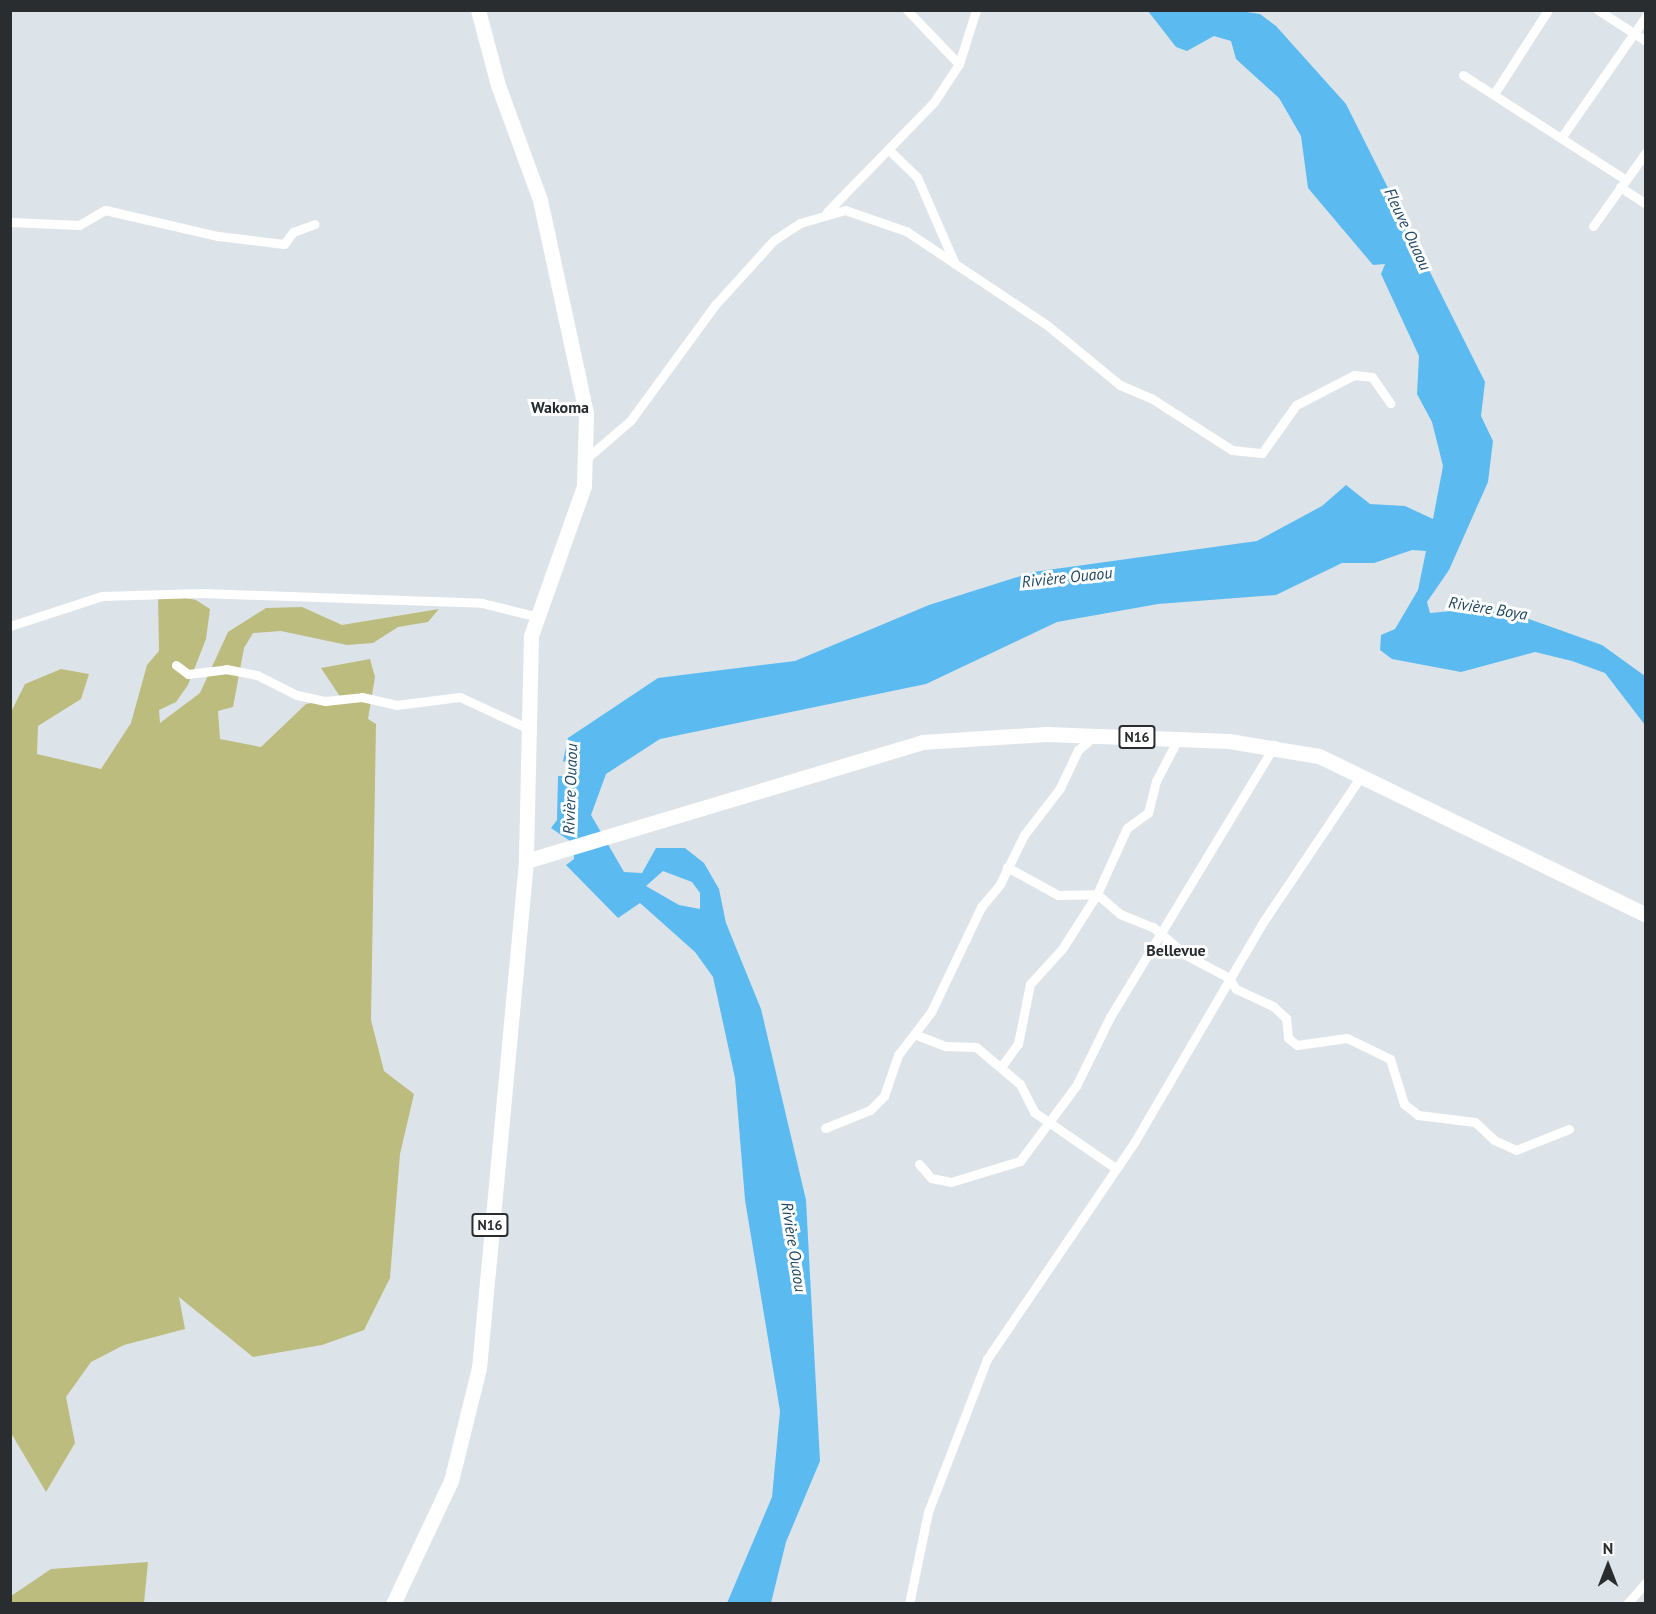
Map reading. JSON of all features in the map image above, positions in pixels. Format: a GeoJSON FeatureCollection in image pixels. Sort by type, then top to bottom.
{"type":"FeatureCollection","features":[{"type":"Feature","properties":{"kind":"main road","name":"N16"},"geometry":{"type":"LineString","coordinates":[[393,1604],[452,1481],[479,1368],[526,861],[535,616],[578,506],[588,458],[584,382],[562,309],[540,200],[498,86],[478,10]]}},
{"type":"Feature","properties":{"kind":"main road","name":"N16"},"geometry":{"type":"LineString","coordinates":[[526,861],[556,855],[604,838],[922,742],[1095,735],[1178,739],[1275,745],[1319,756],[1646,915]]}},
{"type":"Feature","properties":{"kind":"street"},"geometry":{"type":"LineString","coordinates":[[907,10],[959,64]]}},
{"type":"Feature","properties":{"kind":"street"},"geometry":{"type":"LineString","coordinates":[[588,458],[630,421],[760,253],[800,223],[827,212],[890,151],[959,64],[976,10]]}},
{"type":"Feature","properties":{"kind":"street"},"geometry":{"type":"LineString","coordinates":[[1494,94],[1548,10]]}},
{"type":"Feature","properties":{"kind":"street"},"geometry":{"type":"LineString","coordinates":[[1598,10],[1646,41]]}},
{"type":"Feature","properties":{"kind":"street"},"geometry":{"type":"LineString","coordinates":[[1561,138],[1646,16]]}},
{"type":"Feature","properties":{"kind":"street"},"geometry":{"type":"LineString","coordinates":[[1463,75],[1561,138],[1646,204]]}},
{"type":"Feature","properties":{"kind":"street"},"geometry":{"type":"LineString","coordinates":[[890,151],[917,177],[956,265]]}},
{"type":"Feature","properties":{"kind":"street"},"geometry":{"type":"LineString","coordinates":[[1593,226],[1646,152]]}},
{"type":"Feature","properties":{"kind":"street"},"geometry":{"type":"LineString","coordinates":[[10,222],[79,225],[105,210],[218,236],[284,244],[293,232],[315,224]]}},
{"type":"Feature","properties":{"kind":"street"},"geometry":{"type":"LineString","coordinates":[[827,212],[874,217],[956,265],[1047,325],[1120,385],[1249,455],[1262,453],[1277,436],[1296,405],[1354,375],[1372,377],[1390,404]]}},
{"type":"Feature","properties":{"kind":"street"},"geometry":{"type":"LineString","coordinates":[[10,626],[102,596],[201,593],[482,603],[535,616]]}},
{"type":"Feature","properties":{"kind":"street"},"geometry":{"type":"LineString","coordinates":[[176,666],[188,674],[226,669],[257,675],[297,695],[325,701],[362,697],[396,705],[460,697],[531,730]]}},
{"type":"Feature","properties":{"kind":"street"},"geometry":{"type":"LineString","coordinates":[[825,1128],[870,1110],[884,1096],[898,1055],[914,1034],[1007,867],[1060,788],[1078,750],[1095,735]]}},
{"type":"Feature","properties":{"kind":"street"},"geometry":{"type":"LineString","coordinates":[[1001,1067],[1018,1044],[1030,984],[1062,949],[1097,894],[1127,828],[1148,813],[1156,781],[1178,739]]}},
{"type":"Feature","properties":{"kind":"street"},"geometry":{"type":"LineString","coordinates":[[919,1164],[931,1178],[970,1179],[1020,1161],[1053,1121],[1275,745]]}},
{"type":"Feature","properties":{"kind":"street"},"geometry":{"type":"LineString","coordinates":[[909,1604],[928,1512],[987,1359],[1189,1055],[1229,978],[1361,776]]}},
{"type":"Feature","properties":{"kind":"street"},"geometry":{"type":"LineString","coordinates":[[1007,867],[1058,895],[1097,894],[1120,914],[1164,934],[1186,955],[1229,978],[1236,989],[1286,1018],[1288,1038],[1297,1045],[1347,1038],[1390,1059],[1404,1104],[1418,1115],[1475,1122],[1494,1140],[1516,1150],[1569,1129]]}},
{"type":"Feature","properties":{"kind":"street"},"geometry":{"type":"LineString","coordinates":[[914,1034],[946,1046],[975,1047],[1020,1084],[1034,1112],[1053,1121],[1114,1167]]}},
{"type":"Feature","properties":{"kind":"street"},"geometry":{"type":"LineString","coordinates":[[1627,1604],[1646,1582]]}},
{"type":"Feature","properties":{"kind":"green space"},"geometry":{"type":"Polygon","coordinates":[[[158,593],[196,600],[210,609],[206,639],[188,685],[176,702],[159,710],[160,723],[200,693],[228,632],[266,608],[302,607],[342,625],[439,609],[428,622],[398,627],[373,643],[347,645],[281,631],[253,633],[244,648],[233,707],[218,711],[220,739],[261,747],[306,704],[341,698],[321,668],[370,659],[375,677],[368,719],[376,724],[371,1020],[384,1071],[414,1094],[400,1154],[390,1278],[364,1330],[322,1345],[253,1357],[179,1297],[185,1329],[124,1345],[91,1362],[66,1397],[75,1443],[46,1492],[11,1433],[11,712],[25,684],[61,669],[89,674],[81,699],[38,726],[37,754],[101,769],[131,723],[147,665],[159,651],[158,593]]]}},
{"type":"Feature","properties":{"kind":"green space"},"geometry":{"type":"Polygon","coordinates":[[[148,1562],[144,1603],[11,1603],[11,1596],[51,1569],[148,1562]]]}},
{"type":"Feature","properties":{"kind":"water"},"geometry":{"type":"Polygon","coordinates":[[[1234,10],[1260,14],[1276,26],[1346,104],[1485,382],[1481,416],[1493,441],[1488,482],[1449,570],[1427,602],[1430,613],[1495,607],[1602,645],[1645,676],[1645,725],[1605,673],[1572,661],[1535,652],[1461,672],[1392,659],[1380,650],[1381,635],[1395,629],[1418,590],[1426,551],[1412,550],[1374,563],[1342,563],[1276,595],[1158,604],[1057,622],[926,684],[660,739],[606,774],[591,815],[624,872],[642,873],[656,848],[685,848],[704,863],[719,889],[726,923],[761,1009],[806,1200],[820,1461],[786,1542],[771,1603],[727,1603],[772,1497],[780,1411],[745,1200],[735,1078],[713,977],[695,952],[640,903],[618,918],[566,865],[574,859],[573,843],[551,828],[557,820],[558,776],[570,776],[572,765],[563,761],[568,738],[658,678],[795,661],[929,605],[1033,572],[1257,541],[1322,506],[1346,485],[1370,504],[1405,506],[1433,519],[1443,466],[1432,422],[1417,394],[1419,356],[1381,274],[1385,264],[1373,265],[1308,188],[1301,136],[1279,98],[1236,59],[1231,41],[1214,36],[1187,51],[1176,47],[1148,11],[1234,10]],[[663,871],[646,886],[679,905],[700,909],[700,893],[692,882],[663,871]]]}},
{"type":"Feature","properties":{"kind":"district","name":"Wakoma"},"geometry":{"type":"Point","coordinates":[560,407]}},
{"type":"Feature","properties":{"kind":"district","name":"Bellevue"},"geometry":{"type":"Point","coordinates":[1176,950]}},
{"type":"Feature","properties":{"kind":"water label","name":"Fleuve Ouaou"},"geometry":{"type":"Point","coordinates":[1408,229]}},
{"type":"Feature","properties":{"kind":"water label","name":"Rivière Ouaou"},"geometry":{"type":"Point","coordinates":[1067,577]}},
{"type":"Feature","properties":{"kind":"water label","name":"Rivière Boya"},"geometry":{"type":"Point","coordinates":[1488,608]}},
{"type":"Feature","properties":{"kind":"water label","name":"Rivière Ouaou"},"geometry":{"type":"Point","coordinates":[570,789]}},
{"type":"Feature","properties":{"kind":"water label","name":"Rivière Ouaou"},"geometry":{"type":"Point","coordinates":[794,1247]}}]}
